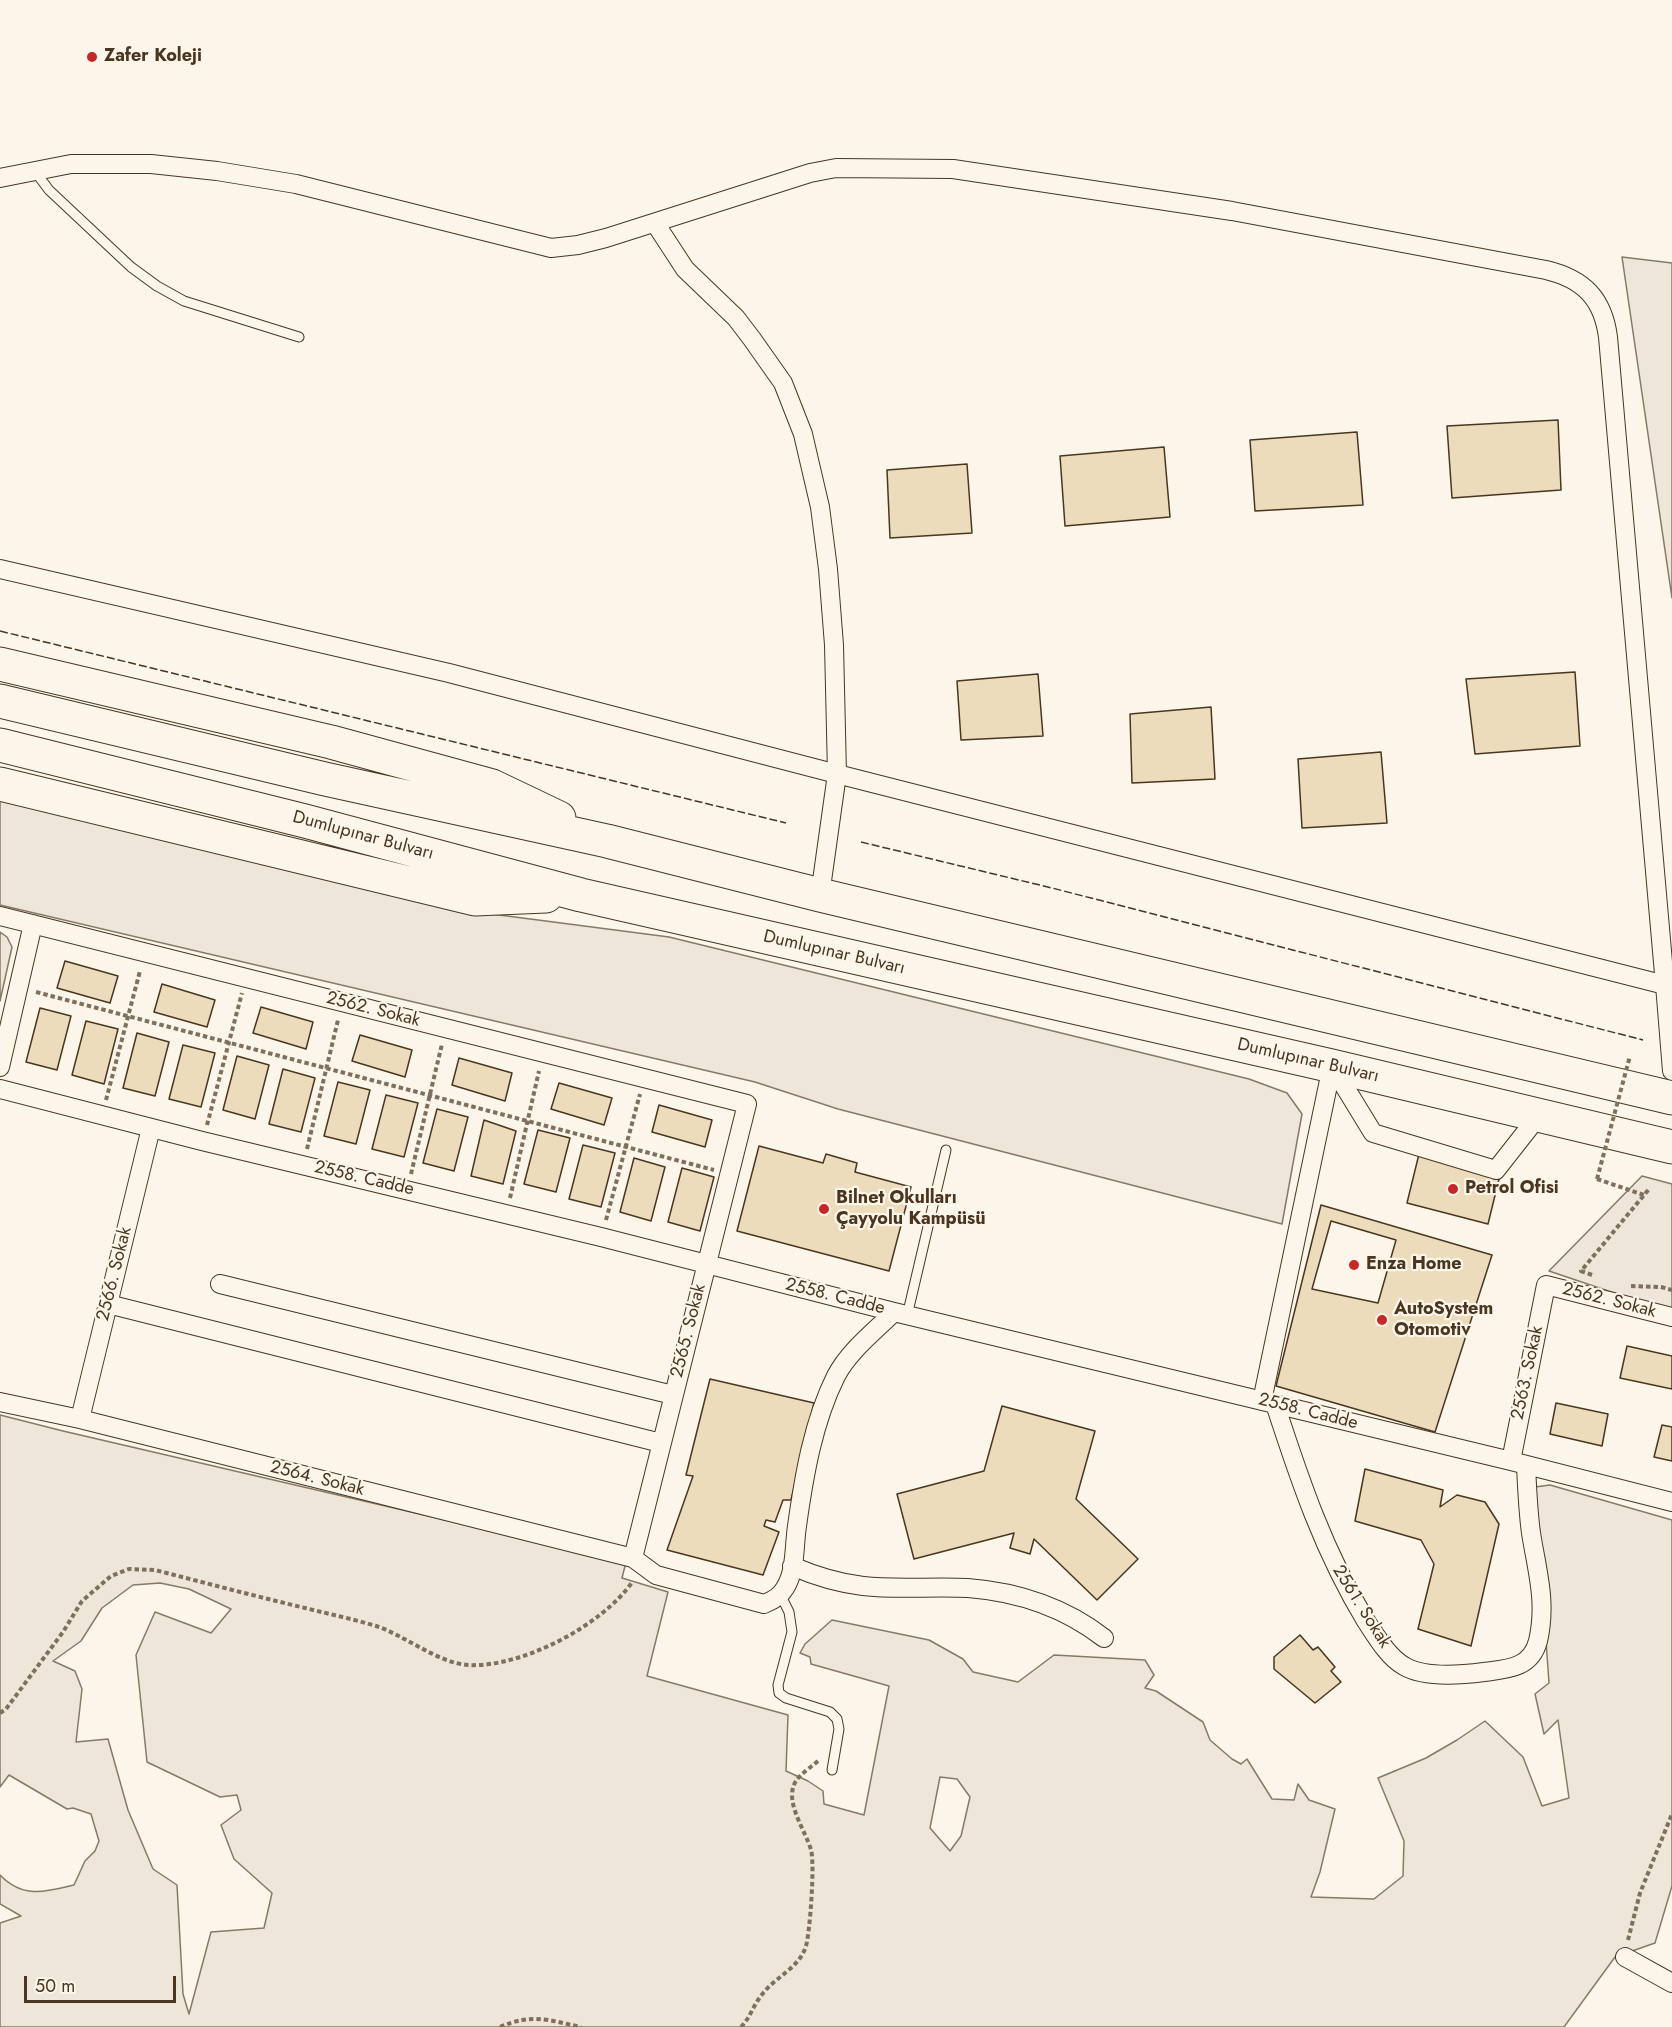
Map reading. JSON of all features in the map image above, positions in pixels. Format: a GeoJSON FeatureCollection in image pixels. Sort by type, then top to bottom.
{"type":"FeatureCollection","features":[{"type":"Feature","properties":{"kind":"highway"},"geometry":{"type":"LineString","coordinates":[[0,664],[331,742],[492,786],[607,841]]}},
{"type":"Feature","properties":{"kind":"highway"},"geometry":{"type":"LineString","coordinates":[[0,701],[325,779],[607,841],[820,895],[1672,1098]]}},
{"type":"Feature","properties":{"kind":"highway","name":"Dumlupınar Bulvarı"},"geometry":{"type":"LineString","coordinates":[[0,745],[305,821],[581,895],[1540,1114],[1672,1147]]}},
{"type":"Feature","properties":{"kind":"highway"},"geometry":{"type":"LineString","coordinates":[[0,784],[475,898],[581,895]]}},
{"type":"Feature","properties":{"kind":"street"},"geometry":{"type":"LineString","coordinates":[[0,178],[71,164],[151,164],[217,171],[296,184],[551,248],[578,245],[655,223],[810,173],[836,168],[953,169],[1244,213],[1569,276],[1580,283],[1596,300],[1602,311],[1608,337],[1668,986],[1672,1071]]}},
{"type":"Feature","properties":{"kind":"street"},"geometry":{"type":"LineString","coordinates":[[655,223],[685,269],[736,318],[783,383],[803,434],[819,507],[834,645],[837,774],[820,895]]}},
{"type":"Feature","properties":{"kind":"street"},"geometry":{"type":"LineString","coordinates":[[0,569],[449,673],[1668,986]]}},
{"type":"Feature","properties":{"kind":"street","name":"2562. Sokak"},"geometry":{"type":"LineString","coordinates":[[0,916],[747,1104]]}},
{"type":"Feature","properties":{"kind":"street"},"geometry":{"type":"LineString","coordinates":[[0,1067],[33,924]]}},
{"type":"Feature","properties":{"kind":"street"},"geometry":{"type":"LineString","coordinates":[[1332,1066],[1373,1133],[1496,1170],[1540,1114]]}},
{"type":"Feature","properties":{"kind":"street"},"geometry":{"type":"LineString","coordinates":[[1269,1403],[1332,1066]]}},
{"type":"Feature","properties":{"kind":"street","name":"2558. Cadde"},"geometry":{"type":"LineString","coordinates":[[0,1089],[202,1141],[506,1213],[901,1314],[1672,1502]]}},
{"type":"Feature","properties":{"kind":"street","name":"2565. Sokak"},"geometry":{"type":"LineString","coordinates":[[638,1562],[661,1443],[747,1104]]}},
{"type":"Feature","properties":{"kind":"street","name":"2566. Sokak"},"geometry":{"type":"LineString","coordinates":[[80,1419],[151,1128]]}},
{"type":"Feature","properties":{"kind":"street"},"geometry":{"type":"LineString","coordinates":[[220,1284],[673,1395]]}},
{"type":"Feature","properties":{"kind":"street","name":"2562. Sokak"},"geometry":{"type":"LineString","coordinates":[[1546,1286],[1672,1317]]}},
{"type":"Feature","properties":{"kind":"street","name":"2563. Sokak"},"geometry":{"type":"LineString","coordinates":[[1518,1463],[1546,1286]]}},
{"type":"Feature","properties":{"kind":"street"},"geometry":{"type":"LineString","coordinates":[[108,1304],[661,1443]]}},
{"type":"Feature","properties":{"kind":"street"},"geometry":{"type":"LineString","coordinates":[[780,1594],[786,1588],[792,1566],[796,1529],[809,1459],[829,1393],[843,1364],[901,1314]]}},
{"type":"Feature","properties":{"kind":"street","name":"2564. Sokak"},"geometry":{"type":"LineString","coordinates":[[0,1402],[80,1419],[638,1562],[656,1575],[764,1604],[776,1599],[780,1594]]}},
{"type":"Feature","properties":{"kind":"street","name":"2561. Sokak"},"geometry":{"type":"LineString","coordinates":[[1269,1403],[1326,1548],[1338,1571],[1359,1610],[1383,1646],[1401,1665],[1411,1670],[1458,1674],[1497,1671],[1522,1664],[1534,1652],[1539,1635],[1543,1600],[1518,1463]]}},
{"type":"Feature","properties":{"kind":"street"},"geometry":{"type":"LineString","coordinates":[[792,1566],[821,1578],[864,1587],[969,1588],[1015,1595],[1053,1607],[1085,1624],[1104,1638]]}},
{"type":"Feature","properties":{"kind":"street"},"geometry":{"type":"LineString","coordinates":[[1625,1957],[1672,1983]]}},
{"type":"Feature","properties":{"kind":"lane"},"geometry":{"type":"LineString","coordinates":[[34,170],[49,190],[131,267],[157,286],[184,301],[299,337]]}},
{"type":"Feature","properties":{"kind":"lane"},"geometry":{"type":"LineString","coordinates":[[901,1314],[946,1149]]}},
{"type":"Feature","properties":{"kind":"lane"},"geometry":{"type":"LineString","coordinates":[[780,1594],[789,1612],[792,1632],[778,1685],[779,1693],[786,1698],[830,1712],[837,1719],[839,1729],[832,1770]]}},
{"type":"Feature","properties":{"kind":"path"},"geometry":{"type":"LineString","coordinates":[[102,1116],[145,952]]}},
{"type":"Feature","properties":{"kind":"path"},"geometry":{"type":"LineString","coordinates":[[202,1141],[246,978]]}},
{"type":"Feature","properties":{"kind":"path"},"geometry":{"type":"LineString","coordinates":[[18,987],[730,1174]]}},
{"type":"Feature","properties":{"kind":"path"},"geometry":{"type":"LineString","coordinates":[[303,1165],[342,1002]]}},
{"type":"Feature","properties":{"kind":"path"},"geometry":{"type":"LineString","coordinates":[[407,1189],[446,1028]]}},
{"type":"Feature","properties":{"kind":"path"},"geometry":{"type":"LineString","coordinates":[[506,1213],[543,1053]]}},
{"type":"Feature","properties":{"kind":"path"},"geometry":{"type":"LineString","coordinates":[[1630,1056],[1597,1179],[1644,1195]]}},
{"type":"Feature","properties":{"kind":"path"},"geometry":{"type":"LineString","coordinates":[[601,1237],[644,1078]]}},
{"type":"Feature","properties":{"kind":"path"},"geometry":{"type":"LineString","coordinates":[[1598,1277],[1581,1271],[1650,1188]]}},
{"type":"Feature","properties":{"kind":"path"},"geometry":{"type":"LineString","coordinates":[[1623,1284],[1672,1290]]}},
{"type":"Feature","properties":{"kind":"path"},"geometry":{"type":"LineString","coordinates":[[0,1713],[6,1709],[63,1632],[82,1601],[111,1576],[129,1569],[155,1570],[377,1626],[439,1656],[466,1665],[524,1657],[581,1628],[610,1607],[628,1588],[638,1562]]}},
{"type":"Feature","properties":{"kind":"path"},"geometry":{"type":"LineString","coordinates":[[741,2027],[761,1996],[774,1981],[800,1960],[806,1946],[811,1901],[812,1851],[795,1809],[792,1793],[796,1781],[836,1745]]}},
{"type":"Feature","properties":{"kind":"path"},"geometry":{"type":"LineString","coordinates":[[1625,1957],[1640,1893],[1672,1814]]}},
{"type":"Feature","properties":{"kind":"path"},"geometry":{"type":"LineString","coordinates":[[500,2027],[535,2018],[581,2027]]}},
{"type":"Feature","properties":{"kind":"shaded area"},"geometry":{"type":"Polygon","coordinates":[[[1622,257],[1672,263],[1672,598],[1622,257]]]}},
{"type":"Feature","properties":{"kind":"shaded area"},"geometry":{"type":"Polygon","coordinates":[[[0,800],[484,913],[669,937],[1249,1079],[1287,1093],[1302,1114],[1282,1224],[838,1109],[755,1082],[0,905],[0,800]]]}},
{"type":"Feature","properties":{"kind":"shaded area"},"geometry":{"type":"Polygon","coordinates":[[[0,932],[7,937],[12,947],[0,1001],[0,932]]]}},
{"type":"Feature","properties":{"kind":"shaded area"},"geometry":{"type":"Polygon","coordinates":[[[1642,1176],[1672,1184],[1672,1310],[1549,1271],[1642,1176]]]}},
{"type":"Feature","properties":{"kind":"shaded area"},"geometry":{"type":"Polygon","coordinates":[[[0,1415],[626,1562],[622,1578],[668,1592],[647,1676],[788,1715],[786,1771],[823,1791],[824,1804],[864,1815],[889,1686],[811,1664],[810,1657],[800,1653],[805,1644],[832,1620],[929,1640],[963,1659],[973,1672],[1018,1682],[1054,1655],[1145,1660],[1154,1675],[1145,1688],[1156,1691],[1203,1722],[1210,1740],[1232,1759],[1241,1764],[1247,1759],[1272,1799],[1294,1800],[1298,1784],[1309,1800],[1335,1809],[1320,1872],[1311,1897],[1374,1899],[1403,1876],[1404,1841],[1378,1778],[1426,1758],[1485,1721],[1523,1757],[1542,1806],[1569,1798],[1558,1720],[1544,1734],[1535,1694],[1549,1683],[1535,1487],[1550,1485],[1672,1520],[1672,1886],[1655,1943],[1615,1957],[1564,2027],[0,2027],[0,1923],[21,1916],[0,1904],[0,1875],[17,1888],[26,1891],[54,1890],[74,1885],[85,1861],[95,1851],[99,1841],[91,1814],[73,1808],[67,1809],[9,1775],[0,1787],[0,1415]],[[160,1583],[133,1585],[102,1608],[81,1641],[53,1661],[75,1671],[82,1689],[76,1742],[108,1739],[128,1810],[153,1869],[177,1885],[183,1994],[189,2014],[211,1932],[264,1928],[272,1893],[234,1859],[221,1825],[241,1810],[237,1795],[220,1797],[147,1762],[136,1655],[155,1612],[211,1633],[231,1609],[189,1589],[160,1583]],[[940,1777],[930,1828],[950,1851],[961,1836],[970,1797],[957,1779],[940,1777]]]}},
{"type":"Feature","properties":{"kind":"building"},"geometry":{"type":"Polygon","coordinates":[[[1558,420],[1561,490],[1452,498],[1447,426],[1558,420]]]}},
{"type":"Feature","properties":{"kind":"building"},"geometry":{"type":"Polygon","coordinates":[[[1357,432],[1363,505],[1255,511],[1250,440],[1357,432]]]}},
{"type":"Feature","properties":{"kind":"building"},"geometry":{"type":"Polygon","coordinates":[[[1164,447],[1170,517],[1065,526],[1060,456],[1164,447]]]}},
{"type":"Feature","properties":{"kind":"building"},"geometry":{"type":"Polygon","coordinates":[[[967,464],[972,533],[890,538],[887,470],[967,464]]]}},
{"type":"Feature","properties":{"kind":"building"},"geometry":{"type":"Polygon","coordinates":[[[1575,672],[1580,746],[1475,754],[1466,679],[1575,672]]]}},
{"type":"Feature","properties":{"kind":"building"},"geometry":{"type":"Polygon","coordinates":[[[1038,674],[1043,736],[961,740],[957,681],[1038,674]]]}},
{"type":"Feature","properties":{"kind":"building"},"geometry":{"type":"Polygon","coordinates":[[[1211,707],[1215,779],[1132,783],[1130,714],[1211,707]]]}},
{"type":"Feature","properties":{"kind":"building"},"geometry":{"type":"Polygon","coordinates":[[[1381,752],[1387,823],[1302,828],[1298,759],[1381,752]]]}},
{"type":"Feature","properties":{"kind":"building"},"geometry":{"type":"Polygon","coordinates":[[[65,961],[118,976],[110,1003],[57,988],[65,961]]]}},
{"type":"Feature","properties":{"kind":"building"},"geometry":{"type":"Polygon","coordinates":[[[162,984],[215,1000],[207,1027],[154,1012],[162,984]]]}},
{"type":"Feature","properties":{"kind":"building"},"geometry":{"type":"Polygon","coordinates":[[[261,1007],[313,1022],[306,1049],[253,1033],[261,1007]]]}},
{"type":"Feature","properties":{"kind":"building"},"geometry":{"type":"Polygon","coordinates":[[[40,1008],[71,1016],[57,1070],[26,1062],[40,1008]]]}},
{"type":"Feature","properties":{"kind":"building"},"geometry":{"type":"Polygon","coordinates":[[[86,1021],[118,1029],[104,1084],[72,1075],[86,1021]]]}},
{"type":"Feature","properties":{"kind":"building"},"geometry":{"type":"Polygon","coordinates":[[[137,1033],[169,1042],[155,1096],[123,1088],[137,1033]]]}},
{"type":"Feature","properties":{"kind":"building"},"geometry":{"type":"Polygon","coordinates":[[[360,1035],[412,1050],[405,1077],[352,1061],[360,1035]]]}},
{"type":"Feature","properties":{"kind":"building"},"geometry":{"type":"Polygon","coordinates":[[[183,1045],[215,1053],[201,1107],[169,1099],[183,1045]]]}},
{"type":"Feature","properties":{"kind":"building"},"geometry":{"type":"Polygon","coordinates":[[[237,1056],[269,1065],[255,1119],[223,1110],[237,1056]]]}},
{"type":"Feature","properties":{"kind":"building"},"geometry":{"type":"Polygon","coordinates":[[[459,1058],[512,1073],[505,1101],[452,1085],[459,1058]]]}},
{"type":"Feature","properties":{"kind":"building"},"geometry":{"type":"Polygon","coordinates":[[[283,1069],[315,1078],[301,1132],[269,1124],[283,1069]]]}},
{"type":"Feature","properties":{"kind":"building"},"geometry":{"type":"Polygon","coordinates":[[[338,1082],[370,1090],[356,1144],[324,1136],[338,1082]]]}},
{"type":"Feature","properties":{"kind":"building"},"geometry":{"type":"Polygon","coordinates":[[[559,1083],[612,1098],[604,1125],[551,1109],[559,1083]]]}},
{"type":"Feature","properties":{"kind":"building"},"geometry":{"type":"Polygon","coordinates":[[[386,1095],[418,1103],[404,1157],[372,1149],[386,1095]]]}},
{"type":"Feature","properties":{"kind":"building"},"geometry":{"type":"Polygon","coordinates":[[[659,1105],[712,1120],[705,1147],[652,1132],[659,1105]]]}},
{"type":"Feature","properties":{"kind":"building"},"geometry":{"type":"Polygon","coordinates":[[[437,1109],[468,1117],[454,1171],[423,1163],[437,1109]]]}},
{"type":"Feature","properties":{"kind":"building"},"geometry":{"type":"Polygon","coordinates":[[[484,1120],[516,1131],[503,1184],[471,1176],[484,1120]]]}},
{"type":"Feature","properties":{"kind":"building"},"geometry":{"type":"Polygon","coordinates":[[[538,1130],[570,1138],[556,1192],[524,1184],[538,1130]]]}},
{"type":"Feature","properties":{"kind":"building"},"geometry":{"type":"Polygon","coordinates":[[[583,1145],[615,1153],[601,1207],[569,1199],[583,1145]]]}},
{"type":"Feature","properties":{"kind":"building","name":"Bilnet Okulları Çayyolu Kampüsü"},"geometry":{"type":"Polygon","coordinates":[[[759,1146],[823,1163],[826,1154],[857,1163],[855,1172],[911,1187],[889,1271],[737,1231],[759,1146]]]}},
{"type":"Feature","properties":{"kind":"building"},"geometry":{"type":"Polygon","coordinates":[[[1419,1154],[1500,1175],[1488,1224],[1407,1203],[1419,1154]]]}},
{"type":"Feature","properties":{"kind":"building"},"geometry":{"type":"Polygon","coordinates":[[[634,1158],[665,1167],[651,1221],[620,1212],[634,1158]]]}},
{"type":"Feature","properties":{"kind":"building"},"geometry":{"type":"Polygon","coordinates":[[[682,1168],[714,1177],[700,1231],[668,1222],[682,1168]]]}},
{"type":"Feature","properties":{"kind":"building","name":"AutoSystem Otomotiv"},"geometry":{"type":"Polygon","coordinates":[[[1321,1205],[1492,1255],[1435,1432],[1276,1386],[1321,1205]]]}},
{"type":"Feature","properties":{"kind":"building","name":"Enza Home"},"geometry":{"type":"Polygon","coordinates":[[[1331,1221],[1396,1240],[1378,1303],[1312,1289],[1331,1221]]]}},
{"type":"Feature","properties":{"kind":"building"},"geometry":{"type":"Polygon","coordinates":[[[1627,1346],[1672,1356],[1672,1389],[1620,1378],[1627,1346]]]}},
{"type":"Feature","properties":{"kind":"building"},"geometry":{"type":"Polygon","coordinates":[[[710,1379],[814,1403],[791,1500],[783,1500],[775,1522],[766,1520],[764,1526],[779,1532],[763,1575],[667,1550],[693,1476],[686,1475],[710,1379]]]}},
{"type":"Feature","properties":{"kind":"building"},"geometry":{"type":"Polygon","coordinates":[[[1556,1403],[1608,1414],[1602,1446],[1550,1434],[1556,1403]]]}},
{"type":"Feature","properties":{"kind":"building"},"geometry":{"type":"Polygon","coordinates":[[[1002,1406],[1095,1431],[1076,1499],[1138,1559],[1097,1600],[1034,1539],[1030,1554],[1010,1548],[1014,1533],[914,1559],[897,1494],[984,1471],[1002,1406]]]}},
{"type":"Feature","properties":{"kind":"building"},"geometry":{"type":"Polygon","coordinates":[[[1662,1425],[1672,1427],[1672,1461],[1654,1457],[1662,1425]]]}},
{"type":"Feature","properties":{"kind":"building"},"geometry":{"type":"Polygon","coordinates":[[[1365,1469],[1443,1490],[1440,1507],[1457,1495],[1485,1502],[1499,1524],[1471,1646],[1418,1629],[1434,1564],[1421,1540],[1355,1521],[1365,1469]]]}},
{"type":"Feature","properties":{"kind":"building"},"geometry":{"type":"Polygon","coordinates":[[[1300,1635],[1313,1650],[1318,1647],[1335,1667],[1331,1671],[1341,1682],[1315,1703],[1274,1669],[1274,1657],[1300,1635]]]}},
{"type":"Feature","properties":{"kind":"fence"},"geometry":{"type":"LineString","coordinates":[[0,631],[786,823]]}},
{"type":"Feature","properties":{"kind":"fence"},"geometry":{"type":"LineString","coordinates":[[861,842],[1052,888],[1643,1040]]}},
{"type":"Feature","properties":{"kind":"place","name":"Zafer Koleji"},"geometry":{"type":"Point","coordinates":[92,57]}},
{"type":"Feature","properties":{"kind":"place","name":"Petrol Ofisi"},"geometry":{"type":"Point","coordinates":[1453,1189]}},
{"type":"Feature","properties":{"kind":"place","name":"Bilnet Okulları Çayyolu Kampüsü"},"geometry":{"type":"Point","coordinates":[824,1209]}},
{"type":"Feature","properties":{"kind":"place","name":"Enza Home"},"geometry":{"type":"Point","coordinates":[1354,1265]}},
{"type":"Feature","properties":{"kind":"place","name":"AutoSystem Otomotiv"},"geometry":{"type":"Point","coordinates":[1382,1320]}}]}
